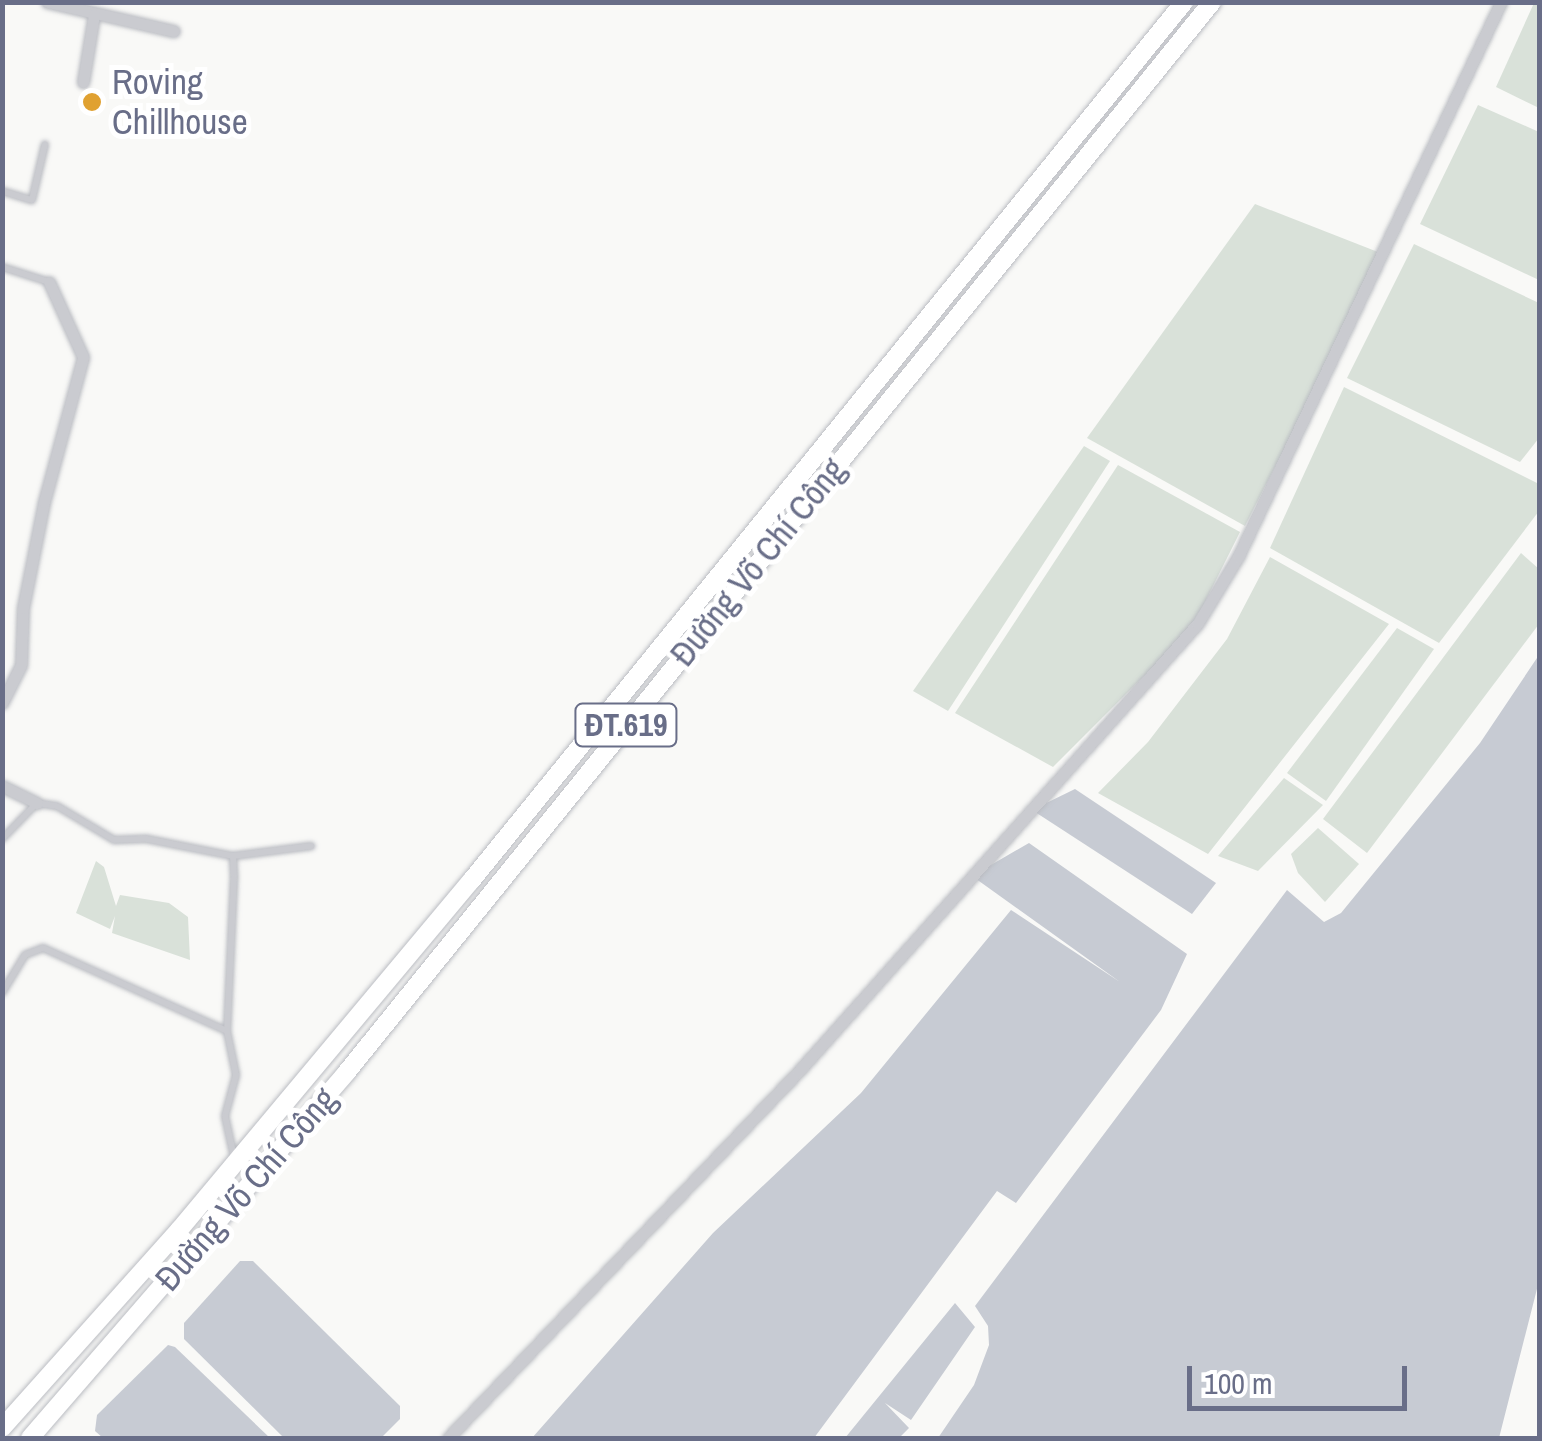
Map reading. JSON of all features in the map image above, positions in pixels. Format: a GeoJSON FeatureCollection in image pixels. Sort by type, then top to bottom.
{"type":"FeatureCollection","features":[{"type":"Feature","properties":{"kind":"main road","name":"Đường Võ Chí Công"},"geometry":{"type":"LineString","coordinates":[[2,1428],[235,1163],[1184,2]]}},
{"type":"Feature","properties":{"kind":"main road","name":"Đường Võ Chí Công"},"geometry":{"type":"LineString","coordinates":[[30,1438],[346,1073],[1212,2]]}},
{"type":"Feature","properties":{"kind":"street"},"geometry":{"type":"LineString","coordinates":[[46,2],[174,31]]}},
{"type":"Feature","properties":{"kind":"street"},"geometry":{"type":"LineString","coordinates":[[448,1438],[798,1072],[1198,623],[1238,557],[1501,2]]}},
{"type":"Feature","properties":{"kind":"street"},"geometry":{"type":"LineString","coordinates":[[83,82],[94,15]]}},
{"type":"Feature","properties":{"kind":"street"},"geometry":{"type":"LineString","coordinates":[[2,703],[20,665],[24,608],[44,502],[83,357],[49,282]]}},
{"type":"Feature","properties":{"kind":"street"},"geometry":{"type":"LineString","coordinates":[[2,786],[37,803]]}},
{"type":"Feature","properties":{"kind":"lane"},"geometry":{"type":"LineString","coordinates":[[2,190],[32,200],[45,144]]}},
{"type":"Feature","properties":{"kind":"lane"},"geometry":{"type":"LineString","coordinates":[[2,267],[49,282]]}},
{"type":"Feature","properties":{"kind":"lane"},"geometry":{"type":"LineString","coordinates":[[2,839],[37,803],[57,806],[114,840],[233,856],[311,846]]}},
{"type":"Feature","properties":{"kind":"lane"},"geometry":{"type":"LineString","coordinates":[[233,856],[227,1031],[236,1075],[226,1116],[235,1163]]}},
{"type":"Feature","properties":{"kind":"lane"},"geometry":{"type":"LineString","coordinates":[[2,993],[25,956],[43,948],[227,1031]]}},
{"type":"Feature","properties":{"kind":"shaded area"},"geometry":{"type":"Polygon","coordinates":[[[1534,3],[1539,3],[1539,108],[1496,87],[1534,3]]]}},
{"type":"Feature","properties":{"kind":"shaded area"},"geometry":{"type":"Polygon","coordinates":[[[1478,105],[1539,132],[1539,280],[1420,224],[1478,105]]]}},
{"type":"Feature","properties":{"kind":"shaded area"},"geometry":{"type":"Polygon","coordinates":[[[1255,204],[1383,254],[1245,526],[1087,438],[1255,204]]]}},
{"type":"Feature","properties":{"kind":"shaded area"},"geometry":{"type":"Polygon","coordinates":[[[1414,244],[1539,303],[1539,438],[1520,462],[1347,378],[1414,244]]]}},
{"type":"Feature","properties":{"kind":"shaded area"},"geometry":{"type":"Polygon","coordinates":[[[1344,387],[1539,484],[1539,511],[1439,643],[1270,548],[1344,387]]]}},
{"type":"Feature","properties":{"kind":"shaded area"},"geometry":{"type":"Polygon","coordinates":[[[1084,446],[1110,461],[948,711],[913,691],[1084,446]]]}},
{"type":"Feature","properties":{"kind":"shaded area"},"geometry":{"type":"Polygon","coordinates":[[[1118,465],[1240,532],[1192,628],[1053,767],[955,713],[1118,465]]]}},
{"type":"Feature","properties":{"kind":"shaded area"},"geometry":{"type":"Polygon","coordinates":[[[1521,553],[1539,569],[1539,624],[1367,853],[1323,819],[1521,553]]]}},
{"type":"Feature","properties":{"kind":"shaded area"},"geometry":{"type":"Polygon","coordinates":[[[1270,557],[1389,624],[1208,854],[1098,793],[1148,742],[1227,639],[1270,557]]]}},
{"type":"Feature","properties":{"kind":"shaded area"},"geometry":{"type":"Polygon","coordinates":[[[1397,628],[1434,649],[1326,801],[1287,773],[1397,628]]]}},
{"type":"Feature","properties":{"kind":"shaded area"},"geometry":{"type":"Polygon","coordinates":[[[1539,655],[1539,1281],[1499,1438],[938,1438],[974,1385],[989,1345],[988,1326],[975,1306],[1287,890],[1324,922],[1341,913],[1480,743],[1539,655]]]}},
{"type":"Feature","properties":{"kind":"shaded area"},"geometry":{"type":"Polygon","coordinates":[[[1284,778],[1323,805],[1258,871],[1218,856],[1284,778]]]}},
{"type":"Feature","properties":{"kind":"shaded area"},"geometry":{"type":"Polygon","coordinates":[[[1075,789],[1216,883],[1192,914],[1032,810],[1075,789]]]}},
{"type":"Feature","properties":{"kind":"shaded area"},"geometry":{"type":"Polygon","coordinates":[[[1318,828],[1359,864],[1325,902],[1298,873],[1291,854],[1318,828]]]}},
{"type":"Feature","properties":{"kind":"shaded area"},"geometry":{"type":"Polygon","coordinates":[[[1029,843],[1187,954],[1161,1010],[1016,1203],[997,1191],[814,1438],[532,1438],[713,1233],[861,1093],[1011,910],[1120,982],[972,876],[1029,843]]]}},
{"type":"Feature","properties":{"kind":"shaded area"},"geometry":{"type":"Polygon","coordinates":[[[96,861],[104,867],[116,906],[120,895],[169,903],[188,917],[190,960],[112,933],[115,916],[110,929],[76,913],[96,861]]]}},
{"type":"Feature","properties":{"kind":"shaded area"},"geometry":{"type":"Polygon","coordinates":[[[240,1261],[253,1261],[400,1406],[400,1419],[381,1438],[284,1438],[184,1339],[184,1323],[240,1261]]]}},
{"type":"Feature","properties":{"kind":"shaded area"},"geometry":{"type":"Polygon","coordinates":[[[955,1303],[975,1327],[911,1420],[885,1403],[909,1428],[899,1438],[845,1438],[955,1303]]]}},
{"type":"Feature","properties":{"kind":"shaded area"},"geometry":{"type":"Polygon","coordinates":[[[168,1345],[175,1347],[270,1438],[103,1438],[95,1431],[97,1415],[168,1345]]]}},
{"type":"Feature","properties":{"kind":"place","name":"Roving Chillhouse"},"geometry":{"type":"Point","coordinates":[92,102]}}]}
